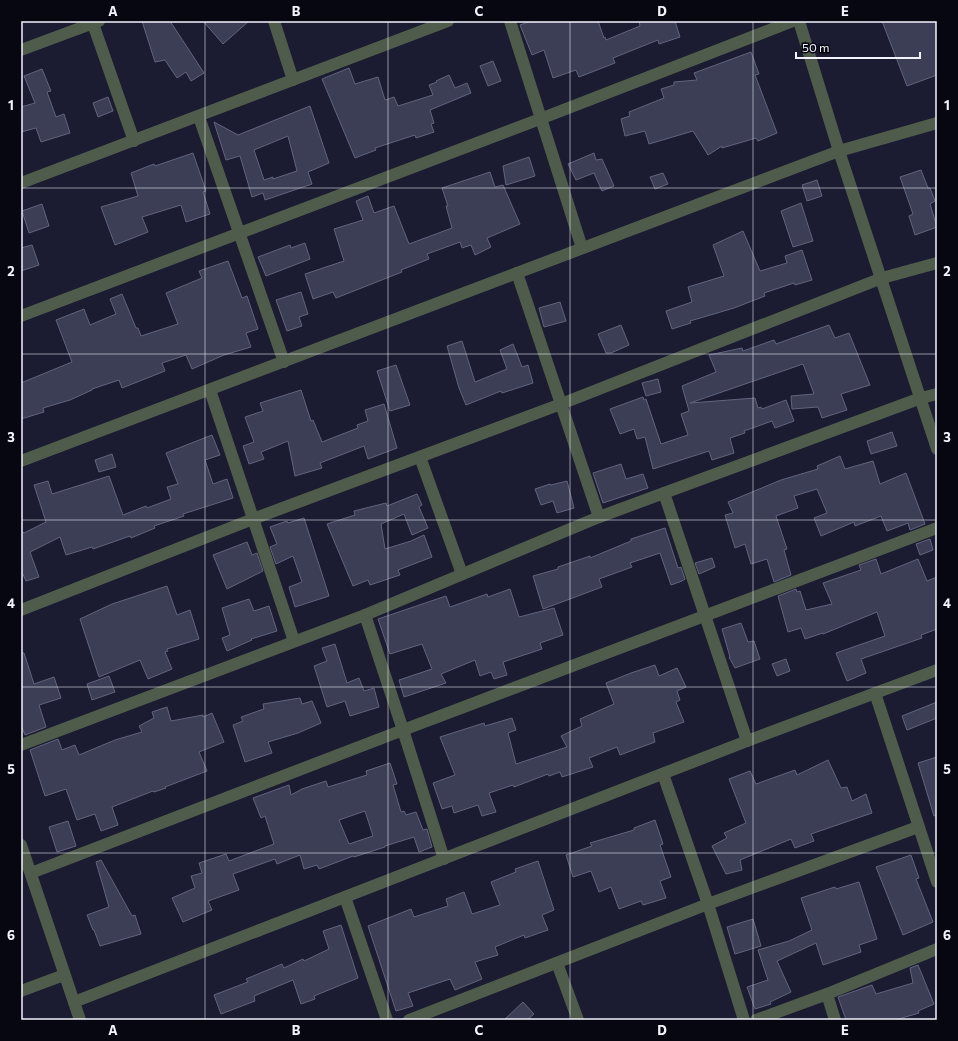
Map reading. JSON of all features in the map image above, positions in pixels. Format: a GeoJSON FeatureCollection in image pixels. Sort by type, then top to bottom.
{"type":"FeatureCollection","features":[{"type":"Feature","properties":{"kind":"street"},"geometry":{"type":"LineString","coordinates":[[274,21],[293,80]]}},
{"type":"Feature","properties":{"kind":"street"},"geometry":{"type":"LineString","coordinates":[[510,21],[582,248]]}},
{"type":"Feature","properties":{"kind":"street"},"geometry":{"type":"LineString","coordinates":[[21,316],[540,119],[793,21]]}},
{"type":"Feature","properties":{"kind":"street"},"geometry":{"type":"LineString","coordinates":[[799,21],[839,151],[937,449]]}},
{"type":"Feature","properties":{"kind":"street"},"geometry":{"type":"LineString","coordinates":[[21,50],[95,22],[134,141]]}},
{"type":"Feature","properties":{"kind":"street"},"geometry":{"type":"LineString","coordinates":[[21,183],[199,117],[440,22]]}},
{"type":"Feature","properties":{"kind":"street"},"geometry":{"type":"LineString","coordinates":[[199,117],[284,362]]}},
{"type":"Feature","properties":{"kind":"street"},"geometry":{"type":"LineString","coordinates":[[21,462],[839,151],[937,123]]}},
{"type":"Feature","properties":{"kind":"street"},"geometry":{"type":"LineString","coordinates":[[21,610],[253,519],[561,404],[882,278],[937,263]]}},
{"type":"Feature","properties":{"kind":"street"},"geometry":{"type":"LineString","coordinates":[[517,273],[600,518]]}},
{"type":"Feature","properties":{"kind":"street"},"geometry":{"type":"LineString","coordinates":[[210,390],[294,641]]}},
{"type":"Feature","properties":{"kind":"street"},"geometry":{"type":"LineString","coordinates":[[21,745],[365,615],[462,574],[664,493],[921,398],[937,394]]}},
{"type":"Feature","properties":{"kind":"street"},"geometry":{"type":"LineString","coordinates":[[420,457],[462,574]]}},
{"type":"Feature","properties":{"kind":"street"},"geometry":{"type":"LineString","coordinates":[[664,493],[747,741]]}},
{"type":"Feature","properties":{"kind":"street"},"geometry":{"type":"LineString","coordinates":[[31,873],[704,615],[937,528]]}},
{"type":"Feature","properties":{"kind":"street"},"geometry":{"type":"LineString","coordinates":[[365,615],[404,730],[444,859]]}},
{"type":"Feature","properties":{"kind":"street"},"geometry":{"type":"LineString","coordinates":[[74,1002],[747,741],[937,670]]}},
{"type":"Feature","properties":{"kind":"street"},"geometry":{"type":"LineString","coordinates":[[875,693],[937,882]]}},
{"type":"Feature","properties":{"kind":"street"},"geometry":{"type":"LineString","coordinates":[[663,774],[708,904],[744,1020]]}},
{"type":"Feature","properties":{"kind":"street"},"geometry":{"type":"LineString","coordinates":[[409,1020],[708,904],[918,827]]}},
{"type":"Feature","properties":{"kind":"street"},"geometry":{"type":"LineString","coordinates":[[22,852],[31,873],[80,1020]]}},
{"type":"Feature","properties":{"kind":"street"},"geometry":{"type":"LineString","coordinates":[[345,897],[387,1020]]}},
{"type":"Feature","properties":{"kind":"street"},"geometry":{"type":"LineString","coordinates":[[756,1020],[827,994],[937,949]]}},
{"type":"Feature","properties":{"kind":"street"},"geometry":{"type":"LineString","coordinates":[[557,963],[578,1020]]}},
{"type":"Feature","properties":{"kind":"street"},"geometry":{"type":"LineString","coordinates":[[21,991],[64,975]]}},
{"type":"Feature","properties":{"kind":"street"},"geometry":{"type":"LineString","coordinates":[[827,994],[835,1020]]}},
{"type":"Feature","properties":{"kind":"building"},"geometry":{"type":"Polygon","coordinates":[[[142,21],[170,21],[204,73],[191,81],[186,72],[177,78],[165,60],[155,62],[142,21]]]}},
{"type":"Feature","properties":{"kind":"building"},"geometry":{"type":"Polygon","coordinates":[[[203,21],[249,21],[223,44],[203,21]]]}},
{"type":"Feature","properties":{"kind":"building"},"geometry":{"type":"Polygon","coordinates":[[[531,21],[598,21],[606,40],[640,26],[639,21],[675,21],[680,37],[659,44],[658,40],[613,58],[615,63],[579,77],[576,70],[553,78],[544,50],[532,55],[520,25],[531,21]]]}},
{"type":"Feature","properties":{"kind":"building"},"geometry":{"type":"Polygon","coordinates":[[[882,21],[937,21],[937,75],[907,86],[882,21]]]}},
{"type":"Feature","properties":{"kind":"building"},"geometry":{"type":"Polygon","coordinates":[[[751,52],[759,74],[755,75],[777,133],[758,141],[756,138],[722,148],[722,146],[708,155],[693,131],[649,144],[645,131],[625,136],[621,119],[630,116],[629,112],[664,98],[661,89],[674,85],[674,82],[697,80],[694,73],[751,52]]]}},
{"type":"Feature","properties":{"kind":"building"},"geometry":{"type":"Polygon","coordinates":[[[493,61],[501,81],[488,86],[480,66],[493,61]]]}},
{"type":"Feature","properties":{"kind":"building"},"geometry":{"type":"Polygon","coordinates":[[[349,68],[355,84],[378,77],[385,100],[394,97],[398,106],[433,95],[429,85],[449,75],[455,88],[467,83],[471,93],[430,110],[434,123],[431,124],[434,132],[416,138],[415,135],[375,148],[376,150],[355,158],[322,79],[349,68]]]}},
{"type":"Feature","properties":{"kind":"building"},"geometry":{"type":"Polygon","coordinates":[[[42,69],[51,91],[47,92],[56,117],[64,114],[70,133],[41,142],[36,128],[21,132],[21,107],[35,103],[24,76],[42,69]]]}},
{"type":"Feature","properties":{"kind":"building"},"geometry":{"type":"Polygon","coordinates":[[[108,97],[113,111],[98,117],[93,103],[108,97]]]}},
{"type":"Feature","properties":{"kind":"building"},"geometry":{"type":"Polygon","coordinates":[[[310,106],[329,163],[308,172],[312,184],[265,200],[263,193],[252,197],[240,156],[226,160],[214,122],[238,135],[310,106]],[[288,136],[254,150],[264,180],[273,177],[273,179],[297,171],[288,136]]]}},
{"type":"Feature","properties":{"kind":"building"},"geometry":{"type":"Polygon","coordinates":[[[193,153],[206,191],[203,192],[210,214],[186,222],[181,205],[142,217],[148,232],[115,245],[101,207],[138,196],[131,173],[154,164],[155,166],[193,153]]]}},
{"type":"Feature","properties":{"kind":"building"},"geometry":{"type":"Polygon","coordinates":[[[594,153],[596,160],[602,159],[614,186],[602,191],[594,173],[576,180],[568,164],[594,153]]]}},
{"type":"Feature","properties":{"kind":"building"},"geometry":{"type":"Polygon","coordinates":[[[529,157],[535,176],[506,185],[503,166],[529,157]]]}},
{"type":"Feature","properties":{"kind":"building"},"geometry":{"type":"Polygon","coordinates":[[[921,170],[935,201],[930,204],[937,227],[915,235],[909,216],[913,214],[900,177],[921,170]]]}},
{"type":"Feature","properties":{"kind":"building"},"geometry":{"type":"Polygon","coordinates":[[[490,172],[495,187],[503,185],[520,224],[487,238],[491,247],[475,255],[471,245],[462,248],[460,242],[427,254],[429,259],[401,270],[402,272],[336,298],[333,292],[313,299],[305,274],[344,261],[334,229],[363,220],[356,201],[368,196],[374,213],[394,206],[409,244],[452,228],[446,206],[448,206],[442,188],[490,172]]]}},
{"type":"Feature","properties":{"kind":"building"},"geometry":{"type":"Polygon","coordinates":[[[663,173],[668,184],[655,189],[650,177],[663,173]]]}},
{"type":"Feature","properties":{"kind":"building"},"geometry":{"type":"Polygon","coordinates":[[[817,180],[822,196],[807,201],[802,185],[817,180]]]}},
{"type":"Feature","properties":{"kind":"building"},"geometry":{"type":"Polygon","coordinates":[[[801,203],[813,241],[793,247],[781,211],[801,203]]]}},
{"type":"Feature","properties":{"kind":"building"},"geometry":{"type":"Polygon","coordinates":[[[42,204],[49,226],[29,233],[22,211],[42,204]]]}},
{"type":"Feature","properties":{"kind":"building"},"geometry":{"type":"Polygon","coordinates":[[[743,231],[760,271],[787,263],[785,256],[802,250],[812,280],[795,285],[794,283],[764,293],[765,296],[734,308],[690,321],[691,323],[672,329],[666,311],[692,302],[688,287],[724,276],[713,245],[743,231]]]}},
{"type":"Feature","properties":{"kind":"building"},"geometry":{"type":"Polygon","coordinates":[[[305,243],[310,259],[266,276],[258,257],[290,245],[291,248],[305,243]]]}},
{"type":"Feature","properties":{"kind":"building"},"geometry":{"type":"Polygon","coordinates":[[[32,245],[39,265],[21,271],[21,248],[32,245]]]}},
{"type":"Feature","properties":{"kind":"building"},"geometry":{"type":"Polygon","coordinates":[[[228,261],[242,298],[247,296],[258,329],[246,333],[251,347],[224,355],[192,369],[186,355],[162,363],[165,371],[122,388],[119,380],[92,389],[70,400],[43,408],[44,412],[21,419],[21,383],[72,362],[56,320],[84,309],[90,325],[116,314],[110,299],[122,294],[136,328],[138,328],[141,336],[178,324],[166,293],[202,278],[199,271],[228,261]]]}},
{"type":"Feature","properties":{"kind":"building"},"geometry":{"type":"Polygon","coordinates":[[[301,292],[308,314],[299,317],[302,326],[287,331],[276,300],[301,292]]]}},
{"type":"Feature","properties":{"kind":"building"},"geometry":{"type":"Polygon","coordinates":[[[560,302],[566,321],[544,327],[539,308],[560,302]]]}},
{"type":"Feature","properties":{"kind":"building"},"geometry":{"type":"Polygon","coordinates":[[[621,325],[629,345],[611,353],[606,353],[598,334],[621,325]]]}},
{"type":"Feature","properties":{"kind":"building"},"geometry":{"type":"Polygon","coordinates":[[[829,325],[835,338],[849,333],[870,385],[841,394],[847,410],[822,418],[818,407],[792,409],[791,396],[814,394],[803,364],[690,403],[755,398],[758,408],[761,407],[762,409],[786,400],[794,421],[775,428],[772,421],[744,431],[745,433],[730,438],[734,453],[712,460],[709,451],[653,469],[645,437],[637,439],[634,429],[620,434],[610,409],[643,397],[644,400],[646,399],[661,444],[688,435],[681,414],[689,411],[682,386],[716,372],[709,355],[742,348],[743,351],[774,340],[776,344],[829,325]]]}},
{"type":"Feature","properties":{"kind":"building"},"geometry":{"type":"Polygon","coordinates":[[[462,341],[475,382],[507,369],[500,350],[513,344],[522,367],[528,365],[533,383],[502,393],[501,391],[466,405],[459,388],[447,346],[462,341]]]}},
{"type":"Feature","properties":{"kind":"building"},"geometry":{"type":"Polygon","coordinates":[[[396,365],[410,405],[390,411],[377,371],[396,365]]]}},
{"type":"Feature","properties":{"kind":"building"},"geometry":{"type":"Polygon","coordinates":[[[658,379],[661,392],[646,396],[642,383],[658,379]]]}},
{"type":"Feature","properties":{"kind":"building"},"geometry":{"type":"Polygon","coordinates":[[[301,390],[311,421],[313,420],[322,442],[358,428],[357,425],[368,421],[365,410],[384,404],[397,448],[368,459],[364,446],[320,463],[322,468],[295,476],[288,441],[261,452],[264,459],[249,464],[243,446],[254,442],[245,417],[263,411],[260,403],[301,390]]]}},
{"type":"Feature","properties":{"kind":"building"},"geometry":{"type":"Polygon","coordinates":[[[892,432],[897,446],[871,454],[867,441],[892,432]]]}},
{"type":"Feature","properties":{"kind":"building"},"geometry":{"type":"Polygon","coordinates":[[[212,435],[220,455],[205,460],[213,484],[227,479],[233,498],[183,514],[184,516],[154,526],[155,528],[131,538],[130,536],[93,549],[92,547],[66,555],[60,537],[30,552],[39,577],[26,581],[21,570],[21,532],[24,533],[46,522],[34,485],[48,481],[52,494],[109,476],[123,515],[146,506],[147,508],[171,499],[167,487],[178,484],[166,453],[212,435]]]}},
{"type":"Feature","properties":{"kind":"building"},"geometry":{"type":"Polygon","coordinates":[[[112,454],[116,467],[99,472],[95,460],[112,454]]]}},
{"type":"Feature","properties":{"kind":"building"},"geometry":{"type":"Polygon","coordinates":[[[840,456],[845,469],[873,461],[880,484],[906,473],[925,524],[910,530],[908,523],[887,531],[881,516],[855,526],[854,522],[821,536],[814,518],[827,513],[817,489],[794,496],[798,508],[776,516],[787,549],[784,550],[791,575],[774,582],[767,559],[751,564],[745,544],[735,548],[725,515],[733,513],[728,502],[781,480],[818,469],[817,466],[840,456]]]}},
{"type":"Feature","properties":{"kind":"building"},"geometry":{"type":"Polygon","coordinates":[[[621,464],[626,479],[643,474],[648,488],[603,503],[593,473],[621,464]]]}},
{"type":"Feature","properties":{"kind":"building"},"geometry":{"type":"Polygon","coordinates":[[[567,481],[574,508],[557,513],[553,501],[541,505],[535,489],[550,484],[567,481]]]}},
{"type":"Feature","properties":{"kind":"building"},"geometry":{"type":"Polygon","coordinates":[[[417,494],[422,505],[419,507],[428,528],[412,535],[404,514],[381,524],[385,549],[411,541],[424,535],[432,557],[398,570],[400,575],[370,585],[368,580],[353,586],[327,524],[355,515],[354,511],[386,503],[387,506],[417,494]]]}},
{"type":"Feature","properties":{"kind":"building"},"geometry":{"type":"Polygon","coordinates":[[[304,518],[329,596],[295,607],[289,587],[302,582],[293,556],[276,564],[270,547],[277,544],[270,527],[287,521],[288,523],[304,518]]]}},
{"type":"Feature","properties":{"kind":"building"},"geometry":{"type":"Polygon","coordinates":[[[665,528],[678,568],[681,567],[685,579],[682,581],[671,585],[660,553],[630,563],[632,567],[599,579],[602,587],[543,609],[533,576],[558,569],[558,567],[590,556],[590,558],[631,541],[631,539],[665,528]]]}},
{"type":"Feature","properties":{"kind":"building"},"geometry":{"type":"Polygon","coordinates":[[[930,539],[933,550],[920,555],[916,544],[930,539]]]}},
{"type":"Feature","properties":{"kind":"building"},"geometry":{"type":"Polygon","coordinates":[[[247,542],[252,555],[257,553],[263,571],[227,589],[213,555],[247,542]]]}},
{"type":"Feature","properties":{"kind":"building"},"geometry":{"type":"Polygon","coordinates":[[[712,558],[715,567],[699,574],[695,563],[712,558]]]}},
{"type":"Feature","properties":{"kind":"building"},"geometry":{"type":"Polygon","coordinates":[[[876,559],[881,574],[918,559],[927,581],[937,577],[937,629],[921,635],[922,638],[861,659],[866,673],[847,681],[836,653],[885,636],[877,612],[823,634],[805,639],[801,628],[788,632],[778,596],[796,589],[797,592],[800,591],[806,610],[832,604],[823,583],[861,570],[859,565],[876,559]]]}},
{"type":"Feature","properties":{"kind":"building"},"geometry":{"type":"Polygon","coordinates":[[[167,586],[177,615],[190,610],[199,639],[167,649],[168,651],[165,652],[172,669],[148,679],[140,660],[99,677],[80,619],[112,604],[167,586]]]}},
{"type":"Feature","properties":{"kind":"building"},"geometry":{"type":"Polygon","coordinates":[[[510,589],[519,617],[554,608],[563,635],[540,643],[542,649],[503,662],[507,675],[494,679],[491,672],[480,676],[475,660],[441,674],[446,683],[404,697],[399,680],[432,669],[422,644],[390,654],[378,619],[446,596],[450,607],[487,594],[488,597],[510,589]]]}},
{"type":"Feature","properties":{"kind":"building"},"geometry":{"type":"Polygon","coordinates":[[[249,599],[254,611],[269,606],[277,631],[251,639],[252,640],[227,651],[222,638],[230,635],[222,608],[249,599]]]}},
{"type":"Feature","properties":{"kind":"building"},"geometry":{"type":"Polygon","coordinates":[[[741,623],[748,642],[754,641],[760,659],[735,668],[729,657],[722,629],[741,623]]]}},
{"type":"Feature","properties":{"kind":"building"},"geometry":{"type":"Polygon","coordinates":[[[335,644],[347,683],[359,678],[364,691],[374,688],[379,707],[350,716],[345,701],[327,707],[314,666],[327,661],[322,648],[335,644]]]}},
{"type":"Feature","properties":{"kind":"building"},"geometry":{"type":"Polygon","coordinates":[[[21,653],[24,653],[34,684],[54,677],[61,698],[39,705],[46,727],[25,735],[21,725],[21,653]]]}},
{"type":"Feature","properties":{"kind":"building"},"geometry":{"type":"Polygon","coordinates":[[[786,659],[790,671],[777,676],[772,664],[786,659]]]}},
{"type":"Feature","properties":{"kind":"building"},"geometry":{"type":"Polygon","coordinates":[[[655,665],[659,676],[677,668],[686,687],[677,691],[680,700],[676,702],[684,722],[653,733],[655,742],[620,755],[617,747],[589,758],[593,767],[562,777],[560,772],[549,776],[548,774],[514,787],[513,785],[489,793],[496,812],[482,816],[478,805],[454,813],[452,806],[442,809],[433,783],[455,775],[440,737],[484,723],[485,726],[512,718],[516,730],[508,733],[516,764],[567,747],[561,736],[582,726],[580,719],[614,704],[606,683],[655,665]]]}},
{"type":"Feature","properties":{"kind":"building"},"geometry":{"type":"Polygon","coordinates":[[[109,676],[115,692],[92,700],[87,684],[109,676]]]}},
{"type":"Feature","properties":{"kind":"building"},"geometry":{"type":"Polygon","coordinates":[[[300,698],[302,704],[312,701],[321,723],[298,733],[268,742],[272,753],[245,762],[233,725],[243,721],[241,717],[264,709],[263,704],[300,698]]]}},
{"type":"Feature","properties":{"kind":"building"},"geometry":{"type":"Polygon","coordinates":[[[937,702],[937,718],[907,730],[902,716],[937,702]]]}},
{"type":"Feature","properties":{"kind":"building"},"geometry":{"type":"Polygon","coordinates":[[[167,707],[171,721],[203,715],[203,717],[212,713],[224,742],[199,752],[207,771],[165,787],[166,788],[153,791],[112,807],[118,825],[101,831],[95,814],[77,820],[66,789],[45,796],[30,750],[58,739],[62,750],[75,745],[79,755],[115,740],[142,732],[139,726],[154,718],[152,712],[167,707]]]}},
{"type":"Feature","properties":{"kind":"building"},"geometry":{"type":"Polygon","coordinates":[[[937,757],[937,815],[934,816],[918,763],[937,757]]]}},
{"type":"Feature","properties":{"kind":"building"},"geometry":{"type":"Polygon","coordinates":[[[828,760],[841,788],[847,787],[852,801],[866,794],[872,813],[811,834],[814,841],[795,848],[791,839],[740,860],[742,870],[726,874],[712,846],[727,838],[724,833],[746,823],[729,779],[750,771],[756,784],[795,770],[797,775],[828,760]]]}},
{"type":"Feature","properties":{"kind":"building"},"geometry":{"type":"Polygon","coordinates":[[[390,763],[397,784],[393,785],[401,812],[404,811],[406,815],[416,812],[423,830],[427,829],[432,847],[419,852],[414,837],[354,857],[353,856],[319,869],[317,865],[304,869],[300,855],[277,864],[275,859],[233,874],[239,890],[208,901],[212,910],[183,922],[172,898],[195,888],[191,876],[202,873],[199,863],[226,854],[229,861],[274,844],[265,816],[261,818],[253,798],[289,785],[291,795],[302,789],[326,781],[328,787],[367,775],[366,771],[390,763]],[[365,811],[339,820],[349,844],[373,836],[365,811]]]}},
{"type":"Feature","properties":{"kind":"building"},"geometry":{"type":"Polygon","coordinates":[[[655,820],[663,844],[660,845],[671,877],[660,881],[666,898],[643,905],[641,901],[619,909],[611,887],[599,892],[591,871],[573,877],[566,855],[592,846],[590,843],[634,830],[634,828],[655,820]]]}},
{"type":"Feature","properties":{"kind":"building"},"geometry":{"type":"Polygon","coordinates":[[[68,821],[76,846],[57,852],[49,827],[68,821]]]}},
{"type":"Feature","properties":{"kind":"building"},"geometry":{"type":"Polygon","coordinates":[[[911,855],[919,878],[916,879],[933,922],[903,935],[876,867],[911,855]]]}},
{"type":"Feature","properties":{"kind":"building"},"geometry":{"type":"Polygon","coordinates":[[[101,860],[132,916],[135,915],[141,934],[100,946],[87,915],[109,907],[96,862],[101,860]]]}},
{"type":"Feature","properties":{"kind":"building"},"geometry":{"type":"Polygon","coordinates":[[[538,861],[554,910],[542,915],[548,930],[525,938],[524,935],[495,947],[498,955],[475,962],[482,979],[455,990],[450,979],[408,993],[413,1006],[396,1011],[368,926],[411,909],[414,917],[448,906],[446,899],[464,892],[472,914],[500,905],[491,882],[516,872],[515,869],[538,861]]]}},
{"type":"Feature","properties":{"kind":"building"},"geometry":{"type":"Polygon","coordinates":[[[859,882],[877,939],[859,945],[861,952],[823,965],[816,943],[777,961],[791,992],[770,1002],[771,1004],[755,1009],[747,987],[768,980],[758,950],[789,941],[812,930],[801,898],[835,887],[836,889],[859,882]]]}},
{"type":"Feature","properties":{"kind":"building"},"geometry":{"type":"Polygon","coordinates":[[[753,919],[761,946],[735,954],[727,927],[753,919]]]}},
{"type":"Feature","properties":{"kind":"building"},"geometry":{"type":"Polygon","coordinates":[[[341,925],[358,978],[314,996],[315,999],[301,1004],[293,980],[254,996],[255,1001],[221,1014],[214,995],[248,982],[246,979],[282,964],[284,968],[303,959],[304,961],[329,949],[323,931],[341,925]]]}},
{"type":"Feature","properties":{"kind":"building"},"geometry":{"type":"Polygon","coordinates":[[[918,965],[934,1004],[918,1011],[919,1013],[895,1020],[846,1020],[838,997],[872,985],[876,994],[913,983],[910,968],[918,965]]]}},
{"type":"Feature","properties":{"kind":"building"},"geometry":{"type":"Polygon","coordinates":[[[523,1002],[534,1014],[527,1020],[504,1020],[523,1002]]]}}]}
